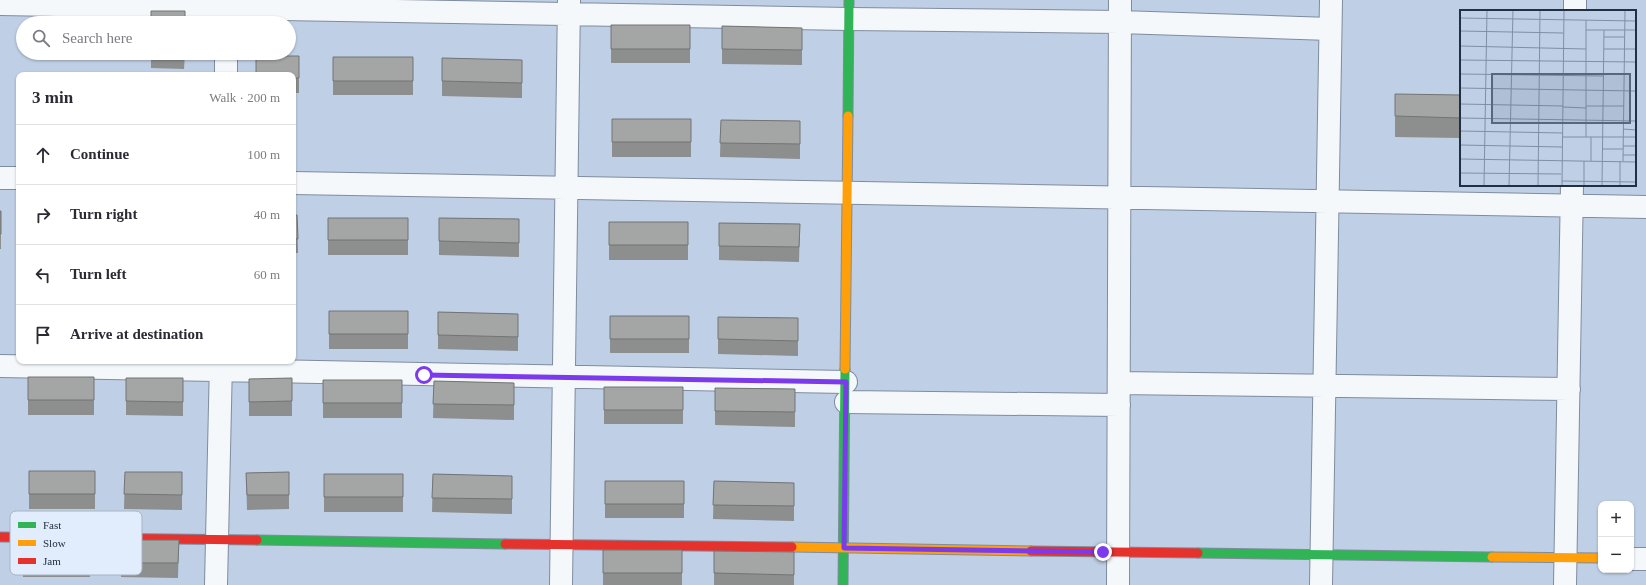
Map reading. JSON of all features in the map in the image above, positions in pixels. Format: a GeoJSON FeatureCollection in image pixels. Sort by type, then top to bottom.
{"type":"FeatureCollection","features":[{"type":"Feature","properties":{"kind":"street"},"geometry":{"type":"LineString","coordinates":[[1118,585],[1120,0]]}},
{"type":"Feature","properties":{"kind":"street"},"geometry":{"type":"LineString","coordinates":[[1321,585],[1331,0]]}},
{"type":"Feature","properties":{"kind":"street"},"geometry":{"type":"LineString","coordinates":[[0,4],[227,10],[569,7],[849,10],[1120,22],[1330,29]]}},
{"type":"Feature","properties":{"kind":"street"},"geometry":{"type":"LineString","coordinates":[[561,585],[569,7]]}},
{"type":"Feature","properties":{"kind":"street"},"geometry":{"type":"LineString","coordinates":[[844,585],[849,10]]}},
{"type":"Feature","properties":{"kind":"street"},"geometry":{"type":"LineString","coordinates":[[226,60],[226,72]]}},
{"type":"Feature","properties":{"kind":"street"},"geometry":{"type":"LineString","coordinates":[[0,178],[16,178]]}},
{"type":"Feature","properties":{"kind":"street"},"geometry":{"type":"LineString","coordinates":[[296,183],[1327,201],[1572,195],[1646,206]]}},
{"type":"Feature","properties":{"kind":"street"},"geometry":{"type":"LineString","coordinates":[[1565,585],[1572,195]]}},
{"type":"Feature","properties":{"kind":"street"},"geometry":{"type":"LineString","coordinates":[[0,366],[221,366],[564,378],[1119,405]]}},
{"type":"Feature","properties":{"kind":"street"},"geometry":{"type":"LineString","coordinates":[[216,585],[221,366]]}},
{"type":"Feature","properties":{"kind":"street"},"geometry":{"type":"LineString","coordinates":[[1119,383],[1569,389]]}},
{"type":"Feature","properties":{"kind":"street"},"geometry":{"type":"LineString","coordinates":[[0,537],[10,537]]}},
{"type":"Feature","properties":{"kind":"street"},"geometry":{"type":"LineString","coordinates":[[142,539],[1598,558]]}},
{"type":"Feature","properties":{"kind":"street"},"geometry":{"type":"LineString","coordinates":[[1634,559],[1646,559]]}},
{"type":"Feature","properties":{"kind":"building"},"geometry":{"type":"Polygon","coordinates":[[[151,11],[185,11],[185,16],[151,16],[151,11]]]}},
{"type":"Feature","properties":{"kind":"building"},"geometry":{"type":"Polygon","coordinates":[[[611,25],[690,25],[690,49],[611,49],[611,25]]]}},
{"type":"Feature","properties":{"kind":"building"},"geometry":{"type":"Polygon","coordinates":[[[722,26],[802,28],[802,50],[722,49],[722,26]]]}},
{"type":"Feature","properties":{"kind":"building"},"geometry":{"type":"Polygon","coordinates":[[[296,56],[299,56],[299,78],[296,78],[296,72],[256,72],[256,60],[296,60],[296,56]]]}},
{"type":"Feature","properties":{"kind":"building"},"geometry":{"type":"Polygon","coordinates":[[[333,57],[413,57],[413,81],[333,81],[333,57]]]}},
{"type":"Feature","properties":{"kind":"building"},"geometry":{"type":"Polygon","coordinates":[[[442,58],[522,60],[522,83],[442,81],[442,58]]]}},
{"type":"Feature","properties":{"kind":"building"},"geometry":{"type":"Polygon","coordinates":[[[1395,94],[1460,95],[1460,118],[1395,116],[1395,94]]]}},
{"type":"Feature","properties":{"kind":"building"},"geometry":{"type":"Polygon","coordinates":[[[612,119],[691,119],[691,142],[612,142],[612,119]]]}},
{"type":"Feature","properties":{"kind":"building"},"geometry":{"type":"Polygon","coordinates":[[[721,120],[800,121],[800,144],[720,143],[721,120]]]}},
{"type":"Feature","properties":{"kind":"building"},"geometry":{"type":"Polygon","coordinates":[[[1,211],[1,234],[0,234],[1,211]]]}},
{"type":"Feature","properties":{"kind":"building"},"geometry":{"type":"Polygon","coordinates":[[[296,215],[297,215],[298,239],[296,239],[296,215]]]}},
{"type":"Feature","properties":{"kind":"building"},"geometry":{"type":"Polygon","coordinates":[[[328,218],[408,218],[408,240],[328,240],[328,218]]]}},
{"type":"Feature","properties":{"kind":"building"},"geometry":{"type":"Polygon","coordinates":[[[439,218],[519,219],[519,243],[439,241],[439,218]]]}},
{"type":"Feature","properties":{"kind":"building"},"geometry":{"type":"Polygon","coordinates":[[[609,222],[688,222],[688,245],[609,245],[609,222]]]}},
{"type":"Feature","properties":{"kind":"building"},"geometry":{"type":"Polygon","coordinates":[[[719,223],[800,224],[799,247],[719,246],[719,223]]]}},
{"type":"Feature","properties":{"kind":"building"},"geometry":{"type":"Polygon","coordinates":[[[329,311],[408,311],[408,334],[329,334],[329,311]]]}},
{"type":"Feature","properties":{"kind":"building"},"geometry":{"type":"Polygon","coordinates":[[[438,312],[518,314],[518,337],[438,335],[438,312]]]}},
{"type":"Feature","properties":{"kind":"building"},"geometry":{"type":"Polygon","coordinates":[[[610,316],[689,316],[689,339],[610,339],[610,316]]]}},
{"type":"Feature","properties":{"kind":"building"},"geometry":{"type":"Polygon","coordinates":[[[718,317],[798,318],[798,341],[718,339],[718,317]]]}},
{"type":"Feature","properties":{"kind":"building"},"geometry":{"type":"Polygon","coordinates":[[[28,377],[94,377],[94,400],[28,400],[28,377]]]}},
{"type":"Feature","properties":{"kind":"building"},"geometry":{"type":"Polygon","coordinates":[[[126,378],[183,378],[183,402],[126,401],[126,378]]]}},
{"type":"Feature","properties":{"kind":"building"},"geometry":{"type":"Polygon","coordinates":[[[292,378],[292,401],[249,402],[249,379],[292,378]]]}},
{"type":"Feature","properties":{"kind":"building"},"geometry":{"type":"Polygon","coordinates":[[[323,380],[402,380],[402,403],[323,403],[323,380]]]}},
{"type":"Feature","properties":{"kind":"building"},"geometry":{"type":"Polygon","coordinates":[[[434,381],[514,383],[514,405],[433,404],[434,381]]]}},
{"type":"Feature","properties":{"kind":"building"},"geometry":{"type":"Polygon","coordinates":[[[604,387],[683,387],[683,410],[604,410],[604,387]]]}},
{"type":"Feature","properties":{"kind":"building"},"geometry":{"type":"Polygon","coordinates":[[[715,388],[795,389],[795,412],[715,411],[715,388]]]}},
{"type":"Feature","properties":{"kind":"building"},"geometry":{"type":"Polygon","coordinates":[[[29,471],[95,471],[95,494],[29,494],[29,471]]]}},
{"type":"Feature","properties":{"kind":"building"},"geometry":{"type":"Polygon","coordinates":[[[125,472],[182,472],[182,495],[124,494],[125,472]]]}},
{"type":"Feature","properties":{"kind":"building"},"geometry":{"type":"Polygon","coordinates":[[[289,472],[289,495],[247,495],[246,473],[289,472]]]}},
{"type":"Feature","properties":{"kind":"building"},"geometry":{"type":"Polygon","coordinates":[[[324,474],[403,474],[403,497],[324,497],[324,474]]]}},
{"type":"Feature","properties":{"kind":"building"},"geometry":{"type":"Polygon","coordinates":[[[433,474],[512,476],[512,499],[432,498],[433,474]]]}},
{"type":"Feature","properties":{"kind":"building"},"geometry":{"type":"Polygon","coordinates":[[[605,481],[684,481],[684,504],[605,504],[605,481]]]}},
{"type":"Feature","properties":{"kind":"building"},"geometry":{"type":"Polygon","coordinates":[[[714,481],[794,483],[794,506],[713,505],[714,481]]]}},
{"type":"Feature","properties":{"kind":"building"},"geometry":{"type":"Polygon","coordinates":[[[142,540],[179,540],[178,563],[142,563],[142,540]]]}},
{"type":"Feature","properties":{"kind":"building"},"geometry":{"type":"Polygon","coordinates":[[[603,550],[682,550],[682,573],[603,573],[603,550]]]}},
{"type":"Feature","properties":{"kind":"building"},"geometry":{"type":"Polygon","coordinates":[[[714,551],[794,552],[794,575],[714,573],[714,551]]]}},
{"type":"Feature","properties":{"kind":"traffic: fast"},"geometry":{"type":"LineString","coordinates":[[848,116],[849,0]]}},
{"type":"Feature","properties":{"kind":"traffic: fast"},"geometry":{"type":"LineString","coordinates":[[843,585],[845,369]]}},
{"type":"Feature","properties":{"kind":"traffic: fast"},"geometry":{"type":"LineString","coordinates":[[257,540],[505,544]]}},
{"type":"Feature","properties":{"kind":"traffic: fast"},"geometry":{"type":"LineString","coordinates":[[1198,553],[1492,557]]}},
{"type":"Feature","properties":{"kind":"traffic: slow"},"geometry":{"type":"LineString","coordinates":[[845,369],[848,116]]}},
{"type":"Feature","properties":{"kind":"traffic: slow"},"geometry":{"type":"LineString","coordinates":[[792,547],[1031,551]]}},
{"type":"Feature","properties":{"kind":"traffic: slow"},"geometry":{"type":"LineString","coordinates":[[1492,557],[1598,558]]}},
{"type":"Feature","properties":{"kind":"traffic: jam"},"geometry":{"type":"LineString","coordinates":[[0,537],[10,537]]}},
{"type":"Feature","properties":{"kind":"traffic: jam"},"geometry":{"type":"LineString","coordinates":[[142,539],[257,540]]}},
{"type":"Feature","properties":{"kind":"traffic: jam"},"geometry":{"type":"LineString","coordinates":[[505,544],[792,547]]}},
{"type":"Feature","properties":{"kind":"traffic: jam"},"geometry":{"type":"LineString","coordinates":[[1031,551],[1198,553]]}},
{"type":"Feature","properties":{"kind":"route"},"geometry":{"type":"LineString","coordinates":[[424,375],[846,382],[844,548],[1103,552]]}}]}
